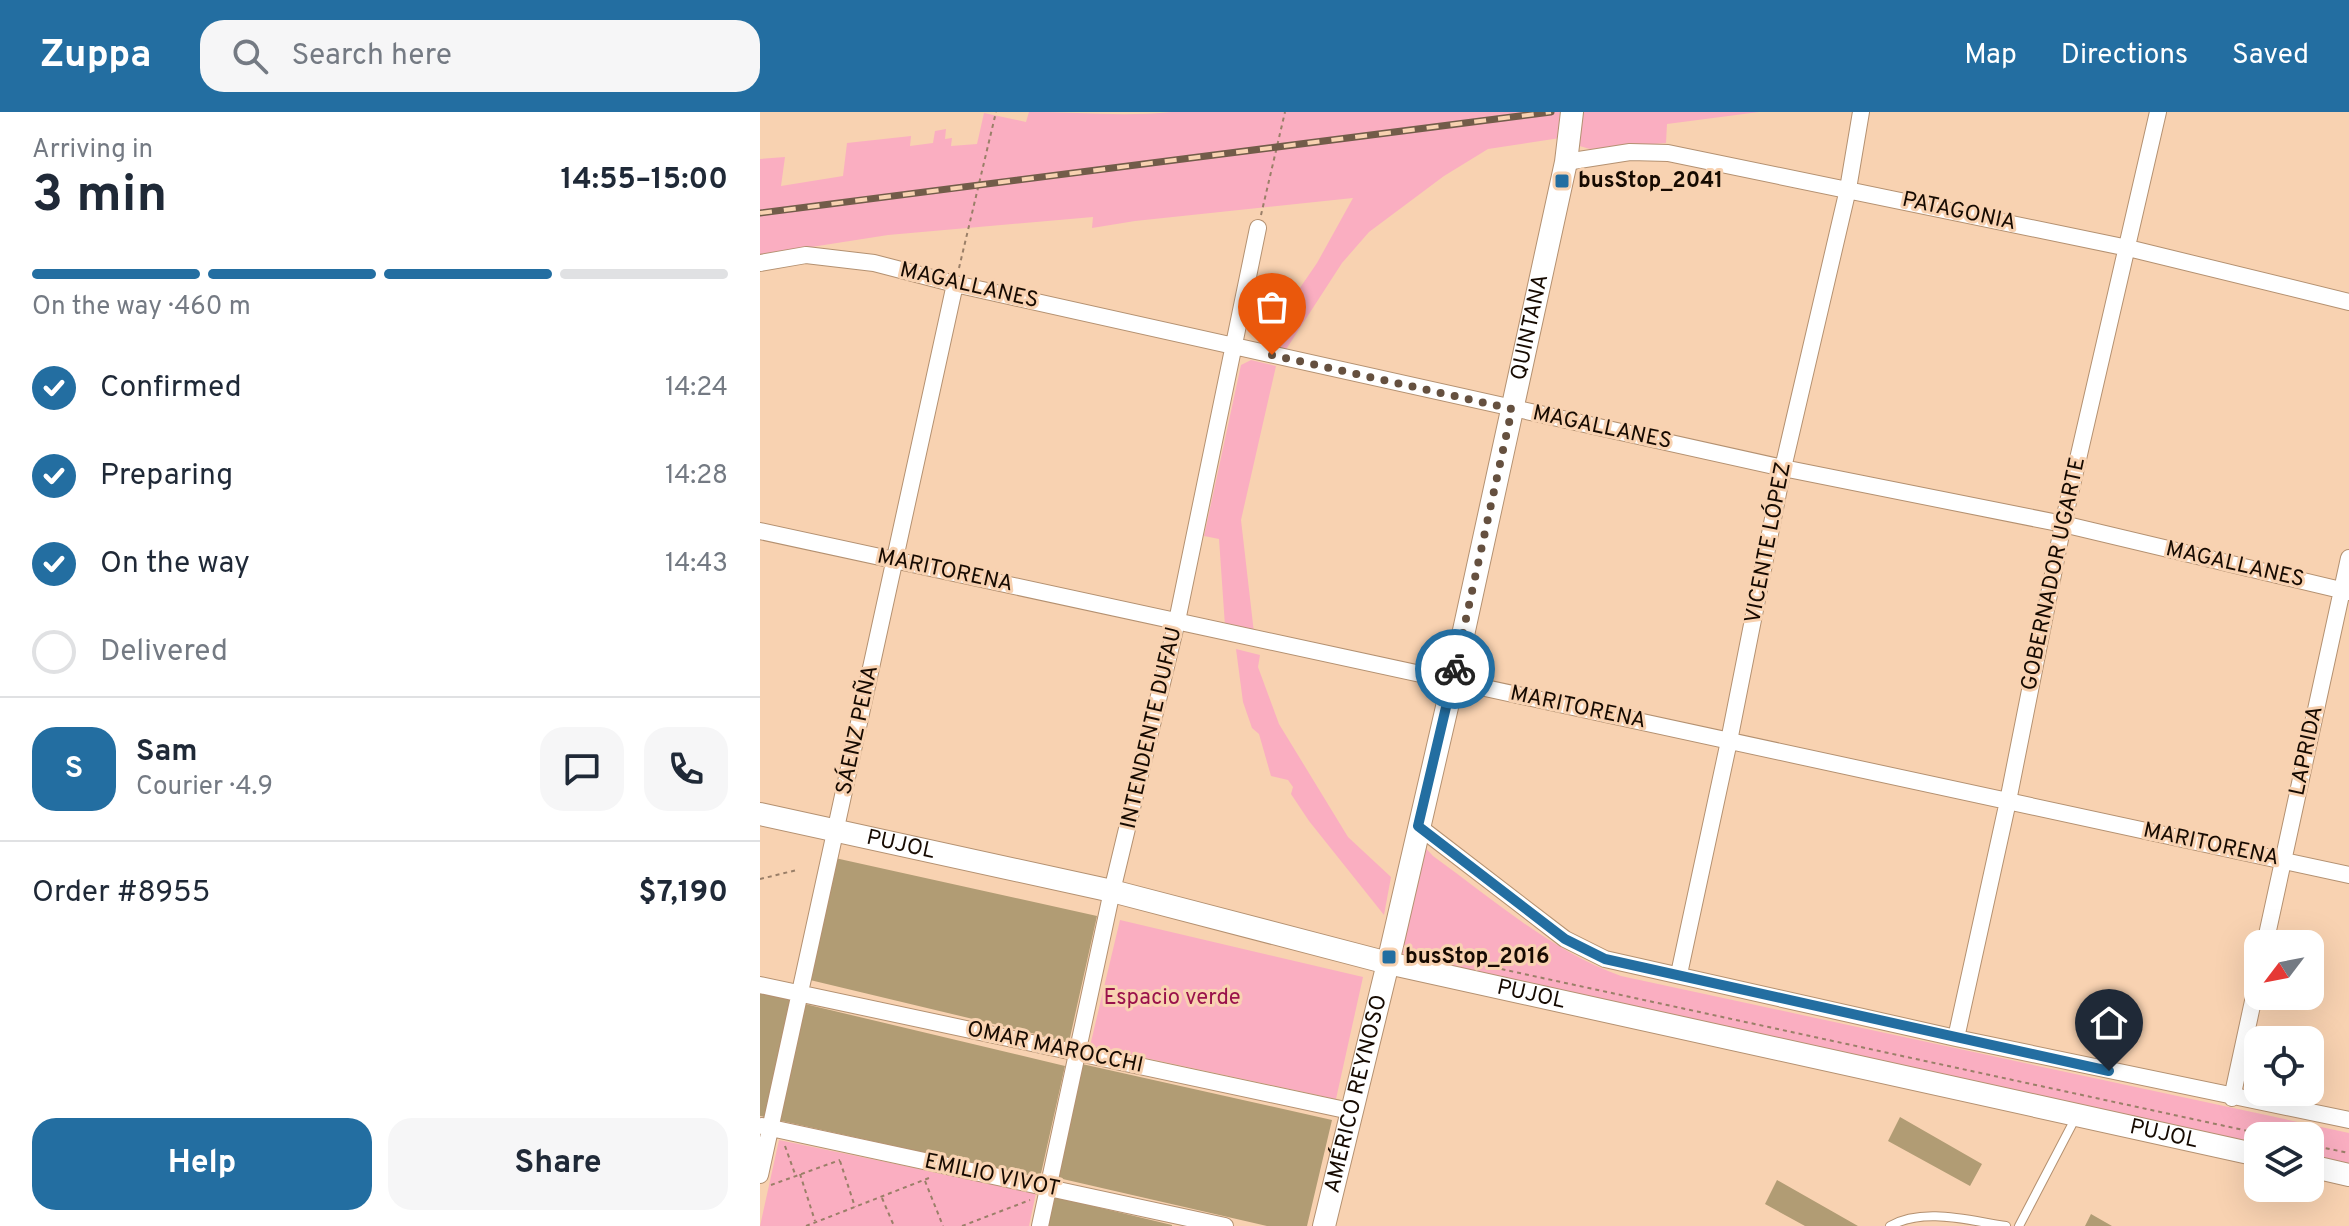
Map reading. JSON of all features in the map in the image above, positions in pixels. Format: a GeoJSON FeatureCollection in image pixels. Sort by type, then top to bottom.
{"type":"FeatureCollection","features":[{"type":"Feature","properties":{"kind":"main road","name":"QUINTANA"},"geometry":{"type":"LineString","coordinates":[[1388,963],[1566,162],[1572,112]]}},
{"type":"Feature","properties":{"kind":"main road","name":"PUJOL"},"geometry":{"type":"LineString","coordinates":[[760,814],[1112,891],[1388,963],[2244,1152]]}},
{"type":"Feature","properties":{"kind":"main road","name":"AMÉRICO REYNOSO"},"geometry":{"type":"LineString","coordinates":[[1324,1226],[1388,963]]}},
{"type":"Feature","properties":{"kind":"main road"},"geometry":{"type":"LineString","coordinates":[[2324,1169],[2349,1175]]}},
{"type":"Feature","properties":{"kind":"street","name":"VICENTE LÓPEZ"},"geometry":{"type":"LineString","coordinates":[[1679,974],[1783,468],[1848,189],[1861,112]]}},
{"type":"Feature","properties":{"kind":"street","name":"GOBERNADOR UGARTE"},"geometry":{"type":"LineString","coordinates":[[1956,1038],[2008,801],[2063,524],[2158,112]]}},
{"type":"Feature","properties":{"kind":"street","name":"PATAGONIA"},"geometry":{"type":"LineString","coordinates":[[1566,162],[1630,152],[1668,153],[2128,248],[2349,302]]}},
{"type":"Feature","properties":{"kind":"street","name":"INTENDENTE DUFAU"},"geometry":{"type":"LineString","coordinates":[[1040,1226],[1042,1193],[1078,1053],[1112,891],[1177,621],[1258,228]]}},
{"type":"Feature","properties":{"kind":"street","name":"MAGALLANES"},"geometry":{"type":"LineString","coordinates":[[760,263],[806,255],[874,263],[955,284],[1512,409],[2063,524],[2346,591]]}},
{"type":"Feature","properties":{"kind":"street","name":"SÁENZ PEÑA"},"geometry":{"type":"LineString","coordinates":[[764,1180],[765,1126],[800,993],[955,284]]}},
{"type":"Feature","properties":{"kind":"street","name":"MARITORENA"},"geometry":{"type":"LineString","coordinates":[[760,531],[2349,875]]}},
{"type":"Feature","properties":{"kind":"street","name":"LAPRIDA"},"geometry":{"type":"LineString","coordinates":[[2268,930],[2346,591],[2349,558]]}},
{"type":"Feature","properties":{"kind":"street"},"geometry":{"type":"LineString","coordinates":[[1418,826],[1565,939],[1605,959],[2232,1098],[2349,1120]]}},
{"type":"Feature","properties":{"kind":"street","name":"OMAR MAROCCHI"},"geometry":{"type":"LineString","coordinates":[[760,985],[1350,1111]]}},
{"type":"Feature","properties":{"kind":"street"},"geometry":{"type":"LineString","coordinates":[[2232,1098],[2251,1010]]}},
{"type":"Feature","properties":{"kind":"street","name":"EMILIO VIVOT"},"geometry":{"type":"LineString","coordinates":[[765,1126],[1042,1193],[1225,1226]]}},
{"type":"Feature","properties":{"kind":"lane"},"geometry":{"type":"LineString","coordinates":[[2019,1226],[2076,1116]]}},
{"type":"Feature","properties":{"kind":"lane"},"geometry":{"type":"LineString","coordinates":[[1890,1226],[1902,1219],[1924,1216],[2006,1226]]}},
{"type":"Feature","properties":{"kind":"path"},"geometry":{"type":"LineString","coordinates":[[955,284],[996,112]]}},
{"type":"Feature","properties":{"kind":"path"},"geometry":{"type":"LineString","coordinates":[[1258,228],[1285,112]]}},
{"type":"Feature","properties":{"kind":"path"},"geometry":{"type":"LineString","coordinates":[[760,879],[797,870]]}},
{"type":"Feature","properties":{"kind":"path"},"geometry":{"type":"LineString","coordinates":[[1472,962],[2244,1130]]}},
{"type":"Feature","properties":{"kind":"path"},"geometry":{"type":"LineString","coordinates":[[784,1141],[815,1222]]}},
{"type":"Feature","properties":{"kind":"path"},"geometry":{"type":"LineString","coordinates":[[2324,1148],[2349,1153]]}},
{"type":"Feature","properties":{"kind":"path"},"geometry":{"type":"LineString","coordinates":[[764,1180],[798,1175],[840,1159],[855,1207]]}},
{"type":"Feature","properties":{"kind":"path"},"geometry":{"type":"LineString","coordinates":[[806,1226],[933,1177]]}},
{"type":"Feature","properties":{"kind":"path"},"geometry":{"type":"LineString","coordinates":[[925,1180],[943,1226]]}},
{"type":"Feature","properties":{"kind":"path"},"geometry":{"type":"LineString","coordinates":[[962,1226],[1042,1193]]}},
{"type":"Feature","properties":{"kind":"path"},"geometry":{"type":"LineString","coordinates":[[882,1197],[894,1226]]}},
{"type":"Feature","properties":{"kind":"green space"},"geometry":{"type":"Polygon","coordinates":[[[1029,112],[1567,112],[1560,138],[1488,149],[1444,176],[1369,232],[1342,263],[1285,351],[1260,346],[1317,263],[1353,198],[1092,228],[1093,217],[888,235],[760,255],[760,159],[785,157],[781,186],[843,176],[847,143],[911,136],[910,146],[933,143],[935,131],[946,129],[945,139],[952,138],[951,146],[977,144],[984,113],[1026,122],[1029,112]]]}},
{"type":"Feature","properties":{"kind":"green space"},"geometry":{"type":"Polygon","coordinates":[[[1578,112],[1759,112],[1667,124],[1666,143],[1590,149],[1576,145],[1578,112]]]}},
{"type":"Feature","properties":{"kind":"green space"},"geometry":{"type":"Polygon","coordinates":[[[1251,360],[1276,366],[1241,520],[1254,633],[1225,626],[1219,539],[1204,536],[1241,365],[1251,360]]]}},
{"type":"Feature","properties":{"kind":"green space"},"geometry":{"type":"Polygon","coordinates":[[[1236,649],[1260,655],[1258,667],[1279,724],[1348,837],[1391,877],[1384,915],[1309,821],[1291,794],[1293,787],[1288,780],[1271,776],[1259,734],[1252,728],[1243,702],[1236,649]]]}},
{"type":"Feature","properties":{"kind":"green space"},"geometry":{"type":"Polygon","coordinates":[[[1420,842],[1433,856],[1547,938],[1621,976],[2298,1122],[2244,1122],[2244,1143],[1400,958],[1420,842]]]}},
{"type":"Feature","properties":{"kind":"green space","name":"Espacio verde"},"geometry":{"type":"Polygon","coordinates":[[[1120,920],[1363,977],[1336,1099],[1090,1046],[1120,920]]]}},
{"type":"Feature","properties":{"kind":"green space"},"geometry":{"type":"Polygon","coordinates":[[[2324,1128],[2349,1133],[2349,1166],[2324,1160],[2324,1128]]]}},
{"type":"Feature","properties":{"kind":"green space"},"geometry":{"type":"Polygon","coordinates":[[[779,1140],[1036,1193],[1029,1226],[760,1226],[779,1140]]]}},
{"type":"Feature","properties":{"kind":"building"},"geometry":{"type":"Polygon","coordinates":[[[835,858],[1097,916],[1069,1042],[810,980],[835,858]]]}},
{"type":"Feature","properties":{"kind":"building"},"geometry":{"type":"Polygon","coordinates":[[[760,992],[791,999],[765,1117],[760,1116],[760,992]]]}},
{"type":"Feature","properties":{"kind":"building"},"geometry":{"type":"Polygon","coordinates":[[[805,1004],[1065,1066],[1040,1178],[777,1120],[805,1004]]]}},
{"type":"Feature","properties":{"kind":"building"},"geometry":{"type":"Polygon","coordinates":[[[1082,1064],[1332,1120],[1307,1226],[1267,1226],[1054,1177],[1082,1064]]]}},
{"type":"Feature","properties":{"kind":"building"},"geometry":{"type":"Polygon","coordinates":[[[1900,1117],[1982,1164],[1970,1186],[1888,1141],[1900,1117]]]}},
{"type":"Feature","properties":{"kind":"building"},"geometry":{"type":"Polygon","coordinates":[[[1777,1180],[1858,1226],[1805,1226],[1765,1204],[1777,1180]]]}},
{"type":"Feature","properties":{"kind":"building"},"geometry":{"type":"Polygon","coordinates":[[[1055,1197],[1172,1225],[1172,1226],[1048,1226],[1055,1197]]]}},
{"type":"Feature","properties":{"kind":"building"},"geometry":{"type":"Polygon","coordinates":[[[2091,1214],[2112,1226],[2085,1226],[2091,1214]]]}},
{"type":"Feature","properties":{"kind":"railway"},"geometry":{"type":"LineString","coordinates":[[760,213],[1551,112]]}},
{"type":"Feature","properties":{"kind":"way so far"},"geometry":{"type":"LineString","coordinates":[[1272,355],[1512,409],[1455,669]]}},
{"type":"Feature","properties":{"kind":"place","name":"busStop_2041"},"geometry":{"type":"Point","coordinates":[1562,181]}},
{"type":"Feature","properties":{"kind":"place","name":"busStop_2016"},"geometry":{"type":"Point","coordinates":[1389,957]}},
{"type":"Feature","properties":{"kind":"route"},"geometry":{"type":"LineString","coordinates":[[1455,669],[1418,826],[1565,939],[1605,959],[2109,1071]]}}]}
